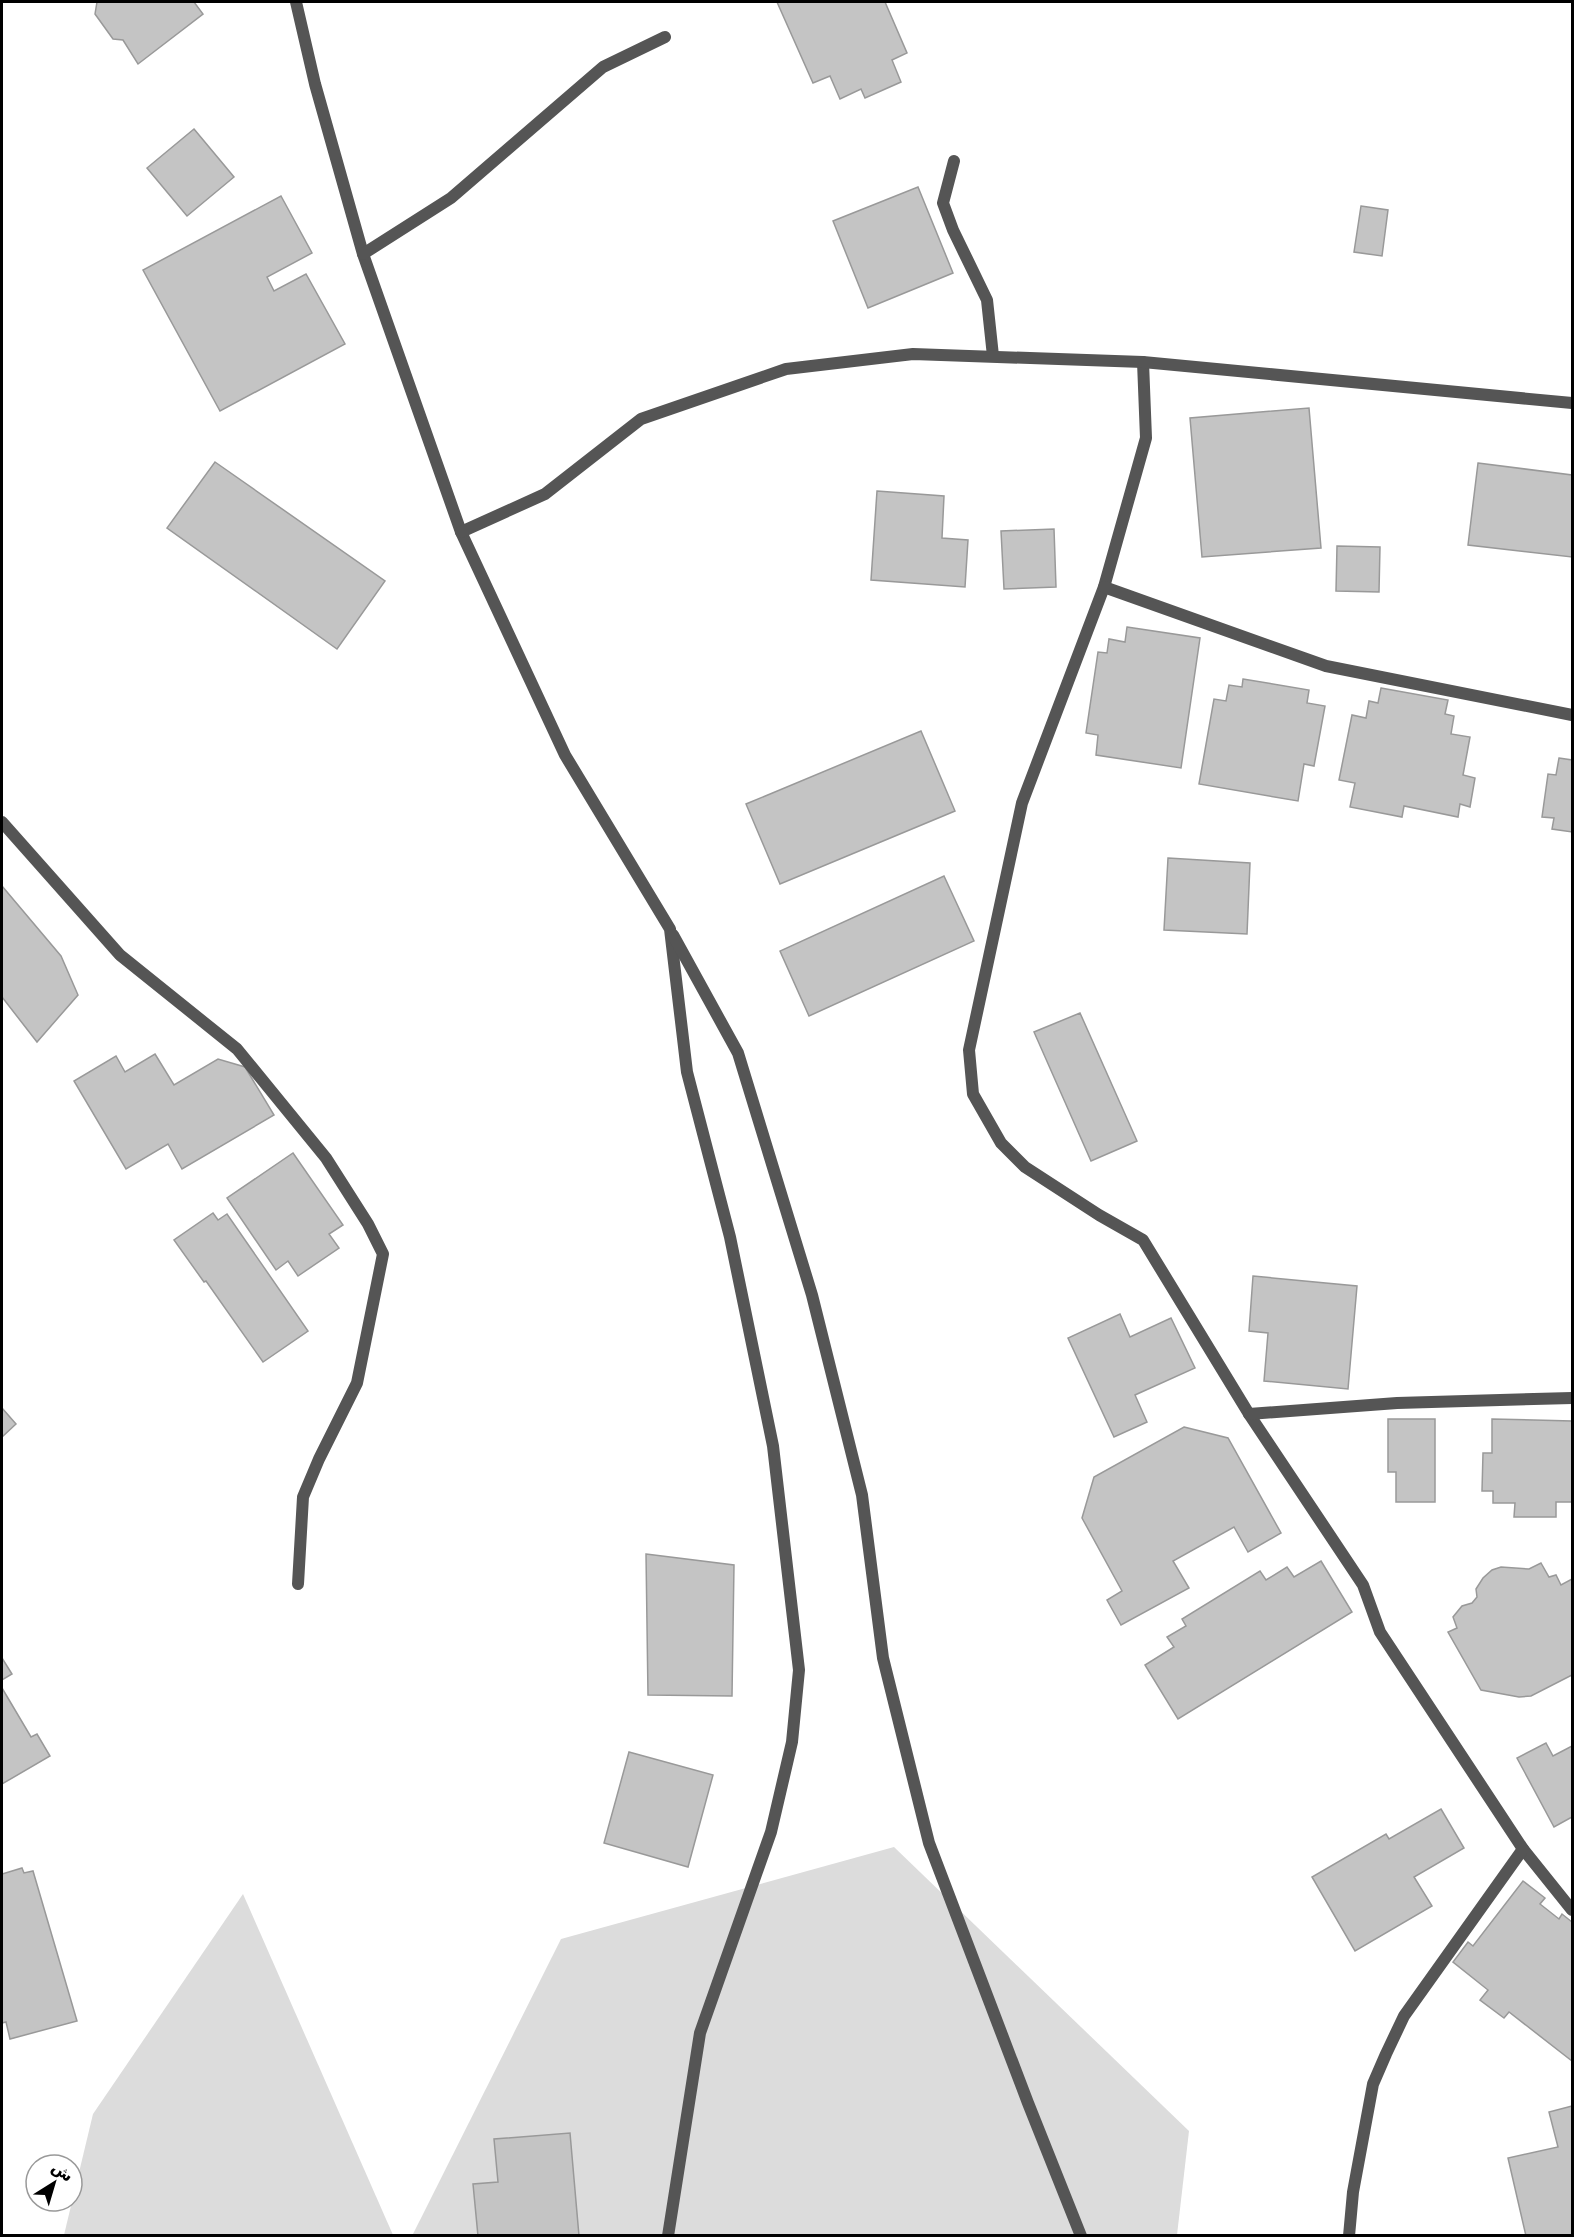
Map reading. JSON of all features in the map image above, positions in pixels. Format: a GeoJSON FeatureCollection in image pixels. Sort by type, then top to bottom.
{"type":"FeatureCollection","features":[{"type":"Feature","properties":{"kind":"street"},"geometry":{"type":"LineString","coordinates":[[296,2],[315,84],[363,254],[460,532],[565,755],[670,928],[742,1064],[812,1295],[862,1495],[883,1658],[929,1842],[1028,2103],[1081,2235]]}},
{"type":"Feature","properties":{"kind":"street"},"geometry":{"type":"LineString","coordinates":[[363,254],[450,198],[603,67],[665,38]]}},
{"type":"Feature","properties":{"kind":"street"},"geometry":{"type":"LineString","coordinates":[[954,161],[943,203],[953,230],[987,300],[993,356]]}},
{"type":"Feature","properties":{"kind":"street"},"geometry":{"type":"LineString","coordinates":[[460,532],[545,494],[641,418],[786,369],[913,354],[1143,362],[1572,403]]}},
{"type":"Feature","properties":{"kind":"street"},"geometry":{"type":"LineString","coordinates":[[1143,362],[1146,438],[1104,587],[1022,803],[969,1050],[973,1094],[1001,1143],[1026,1167],[1099,1215],[1143,1240],[1249,1414],[1363,1585],[1380,1632],[1523,1849],[1572,1910]]}},
{"type":"Feature","properties":{"kind":"street"},"geometry":{"type":"LineString","coordinates":[[1104,587],[1326,666],[1572,715]]}},
{"type":"Feature","properties":{"kind":"street"},"geometry":{"type":"LineString","coordinates":[[2,822],[120,955],[237,1050],[326,1158],[368,1224],[383,1254],[357,1383],[319,1459],[303,1497],[298,1584]]}},
{"type":"Feature","properties":{"kind":"street"},"geometry":{"type":"LineString","coordinates":[[668,2235],[700,2033],[771,1832],[792,1742],[799,1670],[773,1446],[730,1237],[687,1072],[670,928]]}},
{"type":"Feature","properties":{"kind":"street"},"geometry":{"type":"LineString","coordinates":[[1249,1414],[1397,1403],[1572,1398]]}},
{"type":"Feature","properties":{"kind":"street"},"geometry":{"type":"LineString","coordinates":[[1349,2235],[1353,2192],[1373,2084],[1386,2054],[1404,2016],[1523,1849]]}},
{"type":"Feature","properties":{"kind":"shaded area"},"geometry":{"type":"Polygon","coordinates":[[[894,1847],[1189,2131],[1177,2235],[412,2236],[561,1939],[894,1847]]]}},
{"type":"Feature","properties":{"kind":"shaded area"},"geometry":{"type":"Polygon","coordinates":[[[243,1894],[393,2235],[64,2235],[69,2213],[84,2213],[84,2153],[93,2114],[243,1894]]]}},
{"type":"Feature","properties":{"kind":"building"},"geometry":{"type":"Polygon","coordinates":[[[97,2],[194,2],[203,14],[138,64],[123,40],[113,39],[95,14],[97,2]]]}},
{"type":"Feature","properties":{"kind":"building"},"geometry":{"type":"Polygon","coordinates":[[[777,2],[885,2],[907,53],[892,60],[901,82],[865,98],[861,89],[840,99],[830,76],[813,83],[777,2]]]}},
{"type":"Feature","properties":{"kind":"building"},"geometry":{"type":"Polygon","coordinates":[[[194,129],[234,177],[187,216],[147,168],[194,129]]]}},
{"type":"Feature","properties":{"kind":"building"},"geometry":{"type":"Polygon","coordinates":[[[918,187],[953,273],[868,308],[833,221],[918,187]]]}},
{"type":"Feature","properties":{"kind":"building"},"geometry":{"type":"Polygon","coordinates":[[[281,196],[312,253],[267,277],[274,291],[306,274],[345,344],[220,411],[143,270],[281,196]]]}},
{"type":"Feature","properties":{"kind":"building"},"geometry":{"type":"Polygon","coordinates":[[[1361,206],[1388,210],[1382,256],[1354,252],[1361,206]]]}},
{"type":"Feature","properties":{"kind":"building"},"geometry":{"type":"Polygon","coordinates":[[[1309,408],[1321,548],[1202,557],[1190,418],[1309,408]]]}},
{"type":"Feature","properties":{"kind":"building"},"geometry":{"type":"Polygon","coordinates":[[[215,462],[385,581],[337,649],[167,528],[215,462]]]}},
{"type":"Feature","properties":{"kind":"building"},"geometry":{"type":"Polygon","coordinates":[[[1478,463],[1572,475],[1572,557],[1468,545],[1478,463]]]}},
{"type":"Feature","properties":{"kind":"building"},"geometry":{"type":"Polygon","coordinates":[[[877,491],[944,496],[942,538],[968,540],[965,587],[871,580],[877,491]]]}},
{"type":"Feature","properties":{"kind":"building"},"geometry":{"type":"Polygon","coordinates":[[[1054,529],[1056,587],[1004,589],[1001,531],[1054,529]]]}},
{"type":"Feature","properties":{"kind":"building"},"geometry":{"type":"Polygon","coordinates":[[[1337,546],[1380,547],[1379,592],[1336,591],[1337,546]]]}},
{"type":"Feature","properties":{"kind":"building"},"geometry":{"type":"Polygon","coordinates":[[[1127,627],[1200,638],[1181,768],[1096,755],[1098,735],[1086,733],[1098,652],[1107,653],[1109,639],[1125,642],[1127,627]]]}},
{"type":"Feature","properties":{"kind":"building"},"geometry":{"type":"Polygon","coordinates":[[[1243,679],[1309,690],[1307,703],[1325,706],[1314,766],[1304,764],[1298,801],[1199,784],[1214,699],[1226,701],[1229,685],[1242,687],[1243,679]]]}},
{"type":"Feature","properties":{"kind":"building"},"geometry":{"type":"Polygon","coordinates":[[[1381,688],[1448,700],[1445,714],[1454,716],[1451,734],[1470,737],[1463,775],[1475,778],[1470,807],[1460,804],[1458,817],[1404,806],[1402,817],[1350,807],[1355,783],[1339,780],[1352,715],[1366,718],[1369,701],[1378,703],[1381,688]]]}},
{"type":"Feature","properties":{"kind":"building"},"geometry":{"type":"Polygon","coordinates":[[[921,731],[955,811],[780,884],[746,804],[921,731]]]}},
{"type":"Feature","properties":{"kind":"building"},"geometry":{"type":"Polygon","coordinates":[[[1559,758],[1572,760],[1572,832],[1552,829],[1554,818],[1542,817],[1548,774],[1556,775],[1559,758]]]}},
{"type":"Feature","properties":{"kind":"building"},"geometry":{"type":"Polygon","coordinates":[[[1168,858],[1250,863],[1247,934],[1164,930],[1168,858]]]}},
{"type":"Feature","properties":{"kind":"building"},"geometry":{"type":"Polygon","coordinates":[[[944,876],[974,941],[809,1016],[780,951],[944,876]]]}},
{"type":"Feature","properties":{"kind":"building"},"geometry":{"type":"Polygon","coordinates":[[[2,886],[61,956],[78,995],[37,1042],[2,997],[2,886]]]}},
{"type":"Feature","properties":{"kind":"building"},"geometry":{"type":"Polygon","coordinates":[[[1080,1013],[1137,1141],[1091,1161],[1034,1032],[1080,1013]]]}},
{"type":"Feature","properties":{"kind":"building"},"geometry":{"type":"Polygon","coordinates":[[[155,1054],[174,1085],[218,1059],[245,1067],[274,1115],[182,1169],[168,1144],[126,1169],[74,1081],[116,1056],[125,1072],[155,1054]]]}},
{"type":"Feature","properties":{"kind":"building"},"geometry":{"type":"Polygon","coordinates":[[[293,1153],[343,1225],[329,1234],[339,1248],[298,1276],[288,1261],[276,1270],[227,1198],[293,1153]]]}},
{"type":"Feature","properties":{"kind":"building"},"geometry":{"type":"Polygon","coordinates":[[[213,1213],[218,1220],[227,1214],[308,1331],[263,1362],[174,1240],[213,1213]]]}},
{"type":"Feature","properties":{"kind":"building"},"geometry":{"type":"Polygon","coordinates":[[[1253,1276],[1357,1286],[1348,1389],[1264,1381],[1268,1333],[1249,1331],[1253,1276]]]}},
{"type":"Feature","properties":{"kind":"building"},"geometry":{"type":"Polygon","coordinates":[[[1120,1314],[1130,1337],[1171,1318],[1195,1368],[1135,1395],[1147,1422],[1114,1437],[1068,1338],[1120,1314]]]}},
{"type":"Feature","properties":{"kind":"building"},"geometry":{"type":"Polygon","coordinates":[[[2,1408],[16,1424],[2,1437],[2,1408]]]}},
{"type":"Feature","properties":{"kind":"building"},"geometry":{"type":"Polygon","coordinates":[[[1388,1419],[1435,1419],[1435,1502],[1396,1502],[1396,1472],[1388,1472],[1388,1419]]]}},
{"type":"Feature","properties":{"kind":"building"},"geometry":{"type":"Polygon","coordinates":[[[1492,1419],[1572,1421],[1572,1502],[1556,1502],[1556,1517],[1514,1517],[1515,1503],[1493,1503],[1493,1491],[1482,1491],[1483,1453],[1492,1453],[1492,1419]]]}},
{"type":"Feature","properties":{"kind":"building"},"geometry":{"type":"Polygon","coordinates":[[[1184,1427],[1228,1438],[1281,1533],[1248,1552],[1234,1527],[1173,1561],[1189,1588],[1121,1625],[1107,1600],[1122,1591],[1082,1518],[1094,1477],[1184,1427]]]}},
{"type":"Feature","properties":{"kind":"building"},"geometry":{"type":"Polygon","coordinates":[[[646,1554],[734,1565],[732,1696],[648,1695],[646,1554]]]}},
{"type":"Feature","properties":{"kind":"building"},"geometry":{"type":"Polygon","coordinates":[[[1321,1561],[1352,1612],[1178,1719],[1145,1665],[1174,1647],[1167,1637],[1186,1626],[1182,1619],[1260,1571],[1266,1580],[1287,1567],[1294,1577],[1321,1561]]]}},
{"type":"Feature","properties":{"kind":"building"},"geometry":{"type":"Polygon","coordinates":[[[1541,1563],[1549,1577],[1556,1575],[1561,1585],[1572,1579],[1572,1675],[1531,1696],[1519,1697],[1481,1690],[1448,1632],[1457,1628],[1453,1617],[1462,1606],[1472,1603],[1477,1597],[1476,1589],[1492,1570],[1501,1567],[1529,1569],[1541,1563]]]}},
{"type":"Feature","properties":{"kind":"building"},"geometry":{"type":"Polygon","coordinates":[[[2,1658],[12,1674],[2,1680],[2,1658]]]}},
{"type":"Feature","properties":{"kind":"building"},"geometry":{"type":"Polygon","coordinates":[[[2,1688],[31,1737],[37,1734],[50,1756],[2,1784],[2,1688]]]}},
{"type":"Feature","properties":{"kind":"building"},"geometry":{"type":"Polygon","coordinates":[[[1546,1743],[1553,1756],[1572,1746],[1572,1817],[1554,1827],[1517,1758],[1546,1743]]]}},
{"type":"Feature","properties":{"kind":"building"},"geometry":{"type":"Polygon","coordinates":[[[629,1752],[713,1775],[688,1867],[604,1843],[629,1752]]]}},
{"type":"Feature","properties":{"kind":"building"},"geometry":{"type":"Polygon","coordinates":[[[1441,1809],[1464,1848],[1414,1877],[1432,1906],[1355,1951],[1312,1877],[1386,1834],[1389,1839],[1441,1809]]]}},
{"type":"Feature","properties":{"kind":"building"},"geometry":{"type":"Polygon","coordinates":[[[22,1868],[24,1873],[33,1871],[77,2021],[10,2039],[6,2022],[2,2023],[2,1874],[22,1868]]]}},
{"type":"Feature","properties":{"kind":"building"},"geometry":{"type":"Polygon","coordinates":[[[1523,1881],[1545,1898],[1540,1904],[1559,1919],[1562,1914],[1572,1922],[1572,2061],[1509,2012],[1504,2018],[1480,2000],[1488,1990],[1453,1962],[1468,1942],[1473,1946],[1523,1881]]]}},
{"type":"Feature","properties":{"kind":"building"},"geometry":{"type":"Polygon","coordinates":[[[1572,2106],[1572,2236],[1526,2236],[1508,2158],[1558,2147],[1549,2112],[1572,2106]]]}},
{"type":"Feature","properties":{"kind":"building"},"geometry":{"type":"Polygon","coordinates":[[[570,2133],[579,2236],[478,2236],[473,2184],[498,2182],[494,2139],[570,2133]]]}}]}
